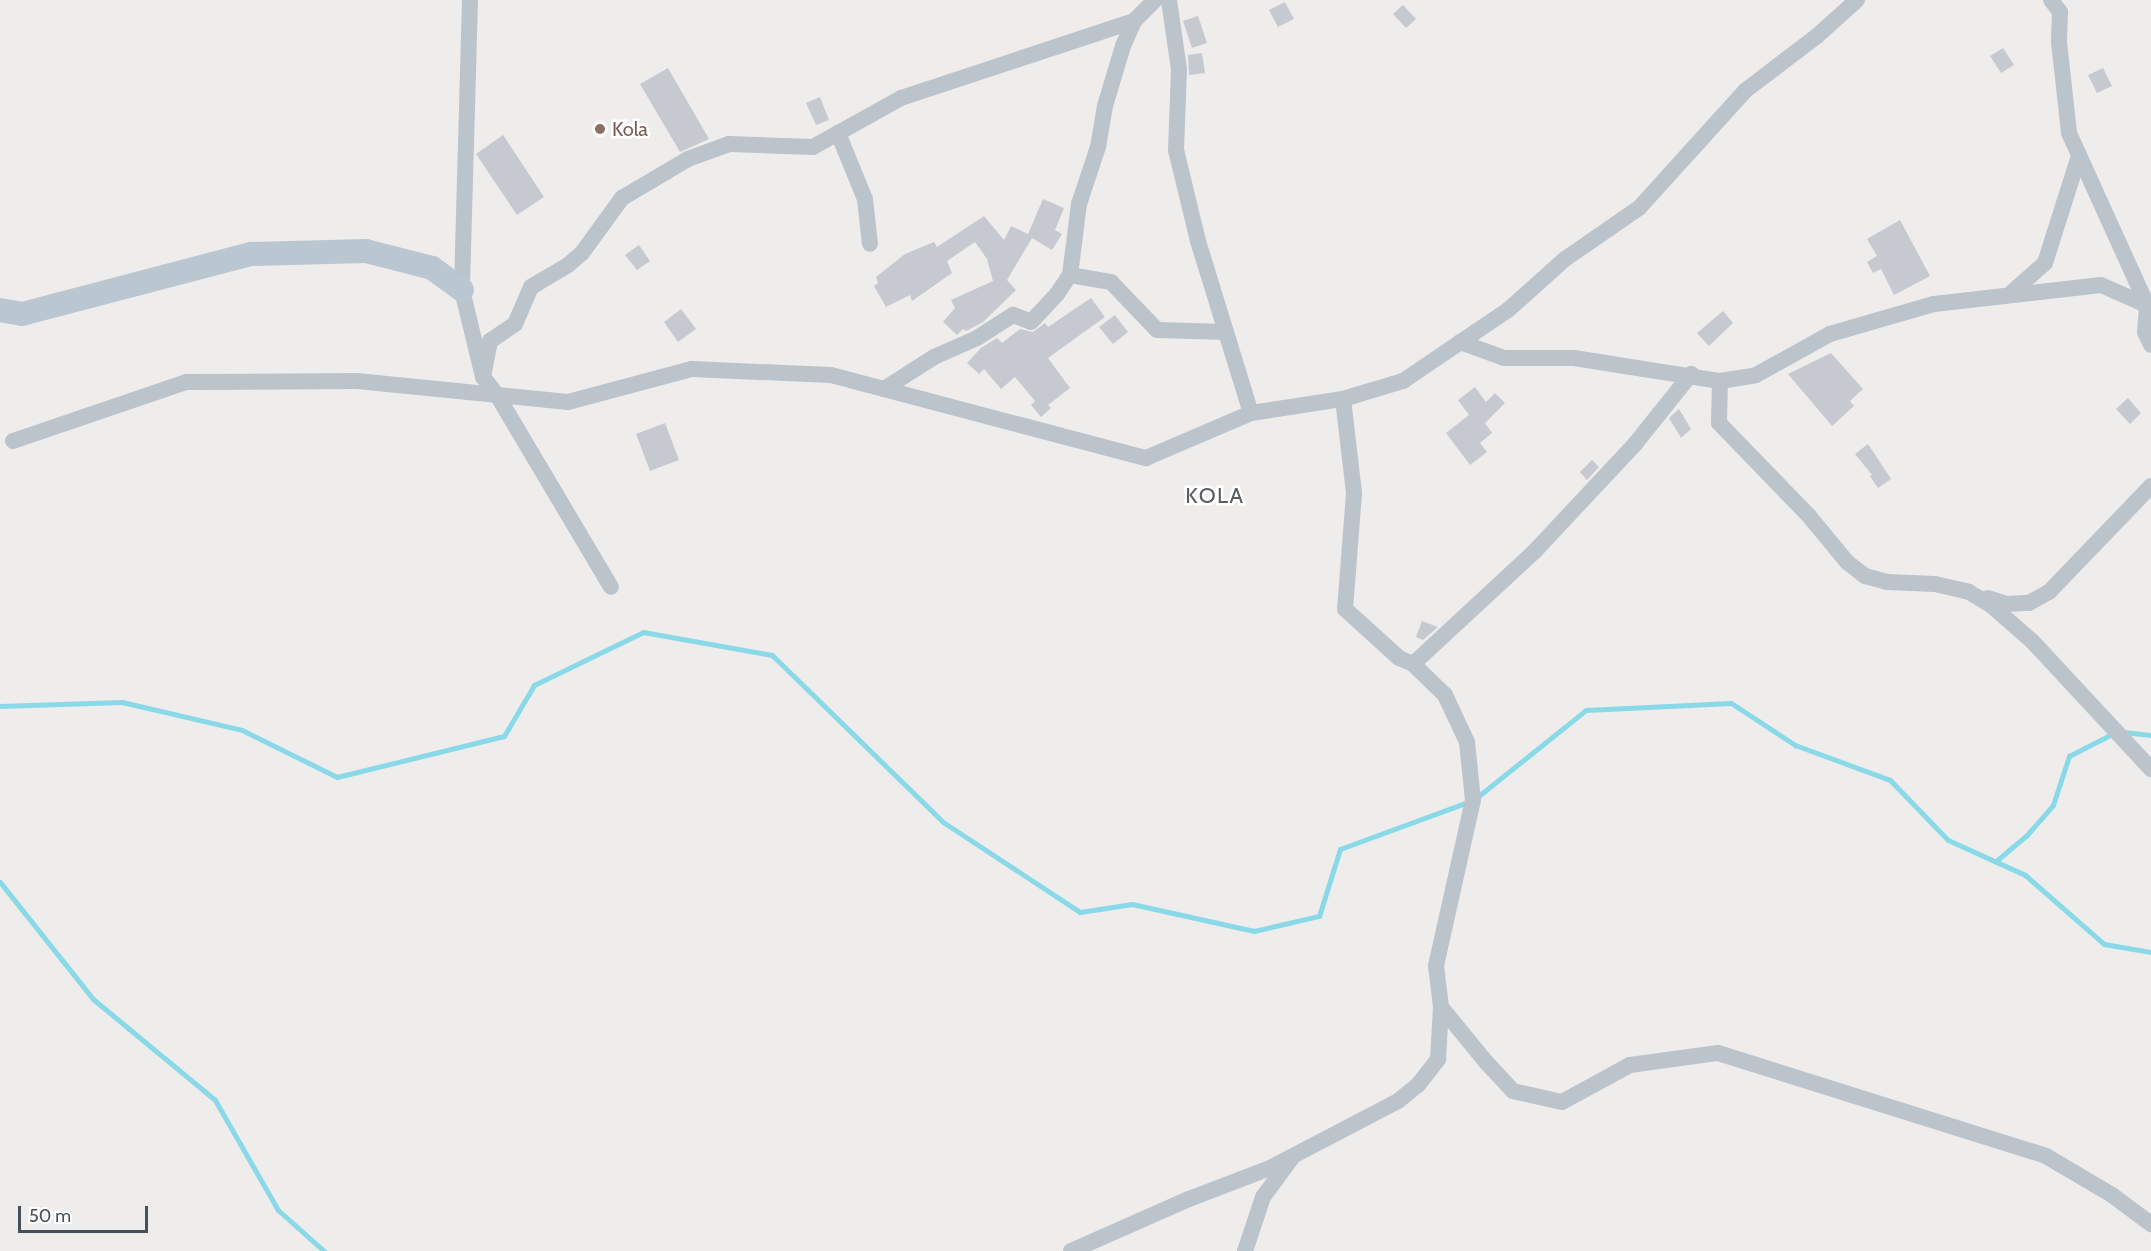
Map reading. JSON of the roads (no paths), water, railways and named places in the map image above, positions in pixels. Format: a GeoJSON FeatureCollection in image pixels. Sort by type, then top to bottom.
{"type":"FeatureCollection","features":[{"type":"Feature","properties":{"kind":"street"},"geometry":{"type":"LineString","coordinates":[[470,0],[462,290],[483,377],[497,395],[611,587]]}},
{"type":"Feature","properties":{"kind":"street"},"geometry":{"type":"LineString","coordinates":[[884,389],[934,357],[977,338],[1013,315],[1031,322],[1057,294],[1070,275],[1079,204],[1098,147],[1105,106],[1123,46],[1134,21],[1155,0]]}},
{"type":"Feature","properties":{"kind":"street"},"geometry":{"type":"LineString","coordinates":[[1169,0],[1179,69],[1176,150],[1198,241],[1251,413]]}},
{"type":"Feature","properties":{"kind":"street"},"geometry":{"type":"LineString","coordinates":[[13,441],[186,382],[357,381],[568,402],[692,369],[831,375],[1146,458],[1251,413],[1343,399],[1403,381],[1508,310],[1565,259],[1639,207],[1746,90],[1817,36],[1857,0]]}},
{"type":"Feature","properties":{"kind":"street"},"geometry":{"type":"LineString","coordinates":[[2059,3],[2058,42],[2069,133],[2149,306],[2145,332],[2151,345]]}},
{"type":"Feature","properties":{"kind":"street"},"geometry":{"type":"LineString","coordinates":[[483,377],[490,341],[515,324],[531,287],[568,265],[582,253],[622,198],[688,159],[729,144],[813,147],[902,98],[1134,21]]}},
{"type":"Feature","properties":{"kind":"street"},"geometry":{"type":"LineString","coordinates":[[838,134],[865,199],[870,244]]}},
{"type":"Feature","properties":{"kind":"street"},"geometry":{"type":"LineString","coordinates":[[2009,295],[2045,263],[2079,156]]}},
{"type":"Feature","properties":{"kind":"street"},"geometry":{"type":"LineString","coordinates":[[0,310],[22,314],[251,255],[366,251],[432,268],[462,290]]}},
{"type":"Feature","properties":{"kind":"street"},"geometry":{"type":"LineString","coordinates":[[1070,275],[1112,282],[1157,330],[1226,332]]}},
{"type":"Feature","properties":{"kind":"street"},"geometry":{"type":"LineString","coordinates":[[1460,342],[1504,358],[1574,358],[1690,374],[1720,381],[1756,375],[1830,334],[1934,304],[2101,285],[2149,306]]}},
{"type":"Feature","properties":{"kind":"street"},"geometry":{"type":"LineString","coordinates":[[1413,664],[1534,552],[1635,444],[1690,374]]}},
{"type":"Feature","properties":{"kind":"street"},"geometry":{"type":"LineString","coordinates":[[1720,381],[1719,423],[1809,516],[1847,562],[1865,576],[1887,582],[1935,584],[2007,604],[2029,603],[2049,592],[2151,486]]}},
{"type":"Feature","properties":{"kind":"street"},"geometry":{"type":"LineString","coordinates":[[1071,1251],[1189,1198],[1270,1168],[1398,1101],[1418,1085],[1438,1059],[1441,1007],[1436,966],[1473,801],[1467,742],[1445,696],[1413,664],[1399,658],[1345,609],[1354,493],[1343,399]]}},
{"type":"Feature","properties":{"kind":"street"},"geometry":{"type":"LineString","coordinates":[[1969,592],[1992,606],[2032,641],[2149,765]]}},
{"type":"Feature","properties":{"kind":"street"},"geometry":{"type":"LineString","coordinates":[[1441,1007],[1486,1062],[1514,1091],[1562,1102],[1630,1065],[1718,1053],[1799,1076],[2046,1156],[2112,1195],[2151,1224]]}},
{"type":"Feature","properties":{"kind":"street"},"geometry":{"type":"LineString","coordinates":[[1245,1251],[1263,1197],[1295,1154]]}},
{"type":"Feature","properties":{"kind":"waterway"},"geometry":{"type":"LineString","coordinates":[[0,706],[122,702],[242,730],[337,777],[504,736],[534,685],[643,632],[772,655],[943,822],[1080,912],[1132,904],[1254,931],[1319,916],[1340,849],[1468,802]]}},
{"type":"Feature","properties":{"kind":"waterway"},"geometry":{"type":"LineString","coordinates":[[1476,798],[1586,710],[1731,703],[1795,745],[1890,780],[1948,840],[2025,875],[2104,944],[2151,952]]}},
{"type":"Feature","properties":{"kind":"waterway"},"geometry":{"type":"LineString","coordinates":[[2123,732],[2151,735]]}},
{"type":"Feature","properties":{"kind":"waterway"},"geometry":{"type":"LineString","coordinates":[[1996,861],[2026,836],[2053,805],[2069,756],[2114,733]]}},
{"type":"Feature","properties":{"kind":"waterway"},"geometry":{"type":"LineString","coordinates":[[0,882],[93,999],[215,1100],[278,1210],[324,1251]]}},
{"type":"Feature","properties":{"kind":"place","name":"Kola"},"geometry":{"type":"Point","coordinates":[600,129]}},
{"type":"Feature","properties":{"kind":"district","name":"KOLA"},"geometry":{"type":"Point","coordinates":[1215,496]}}]}
